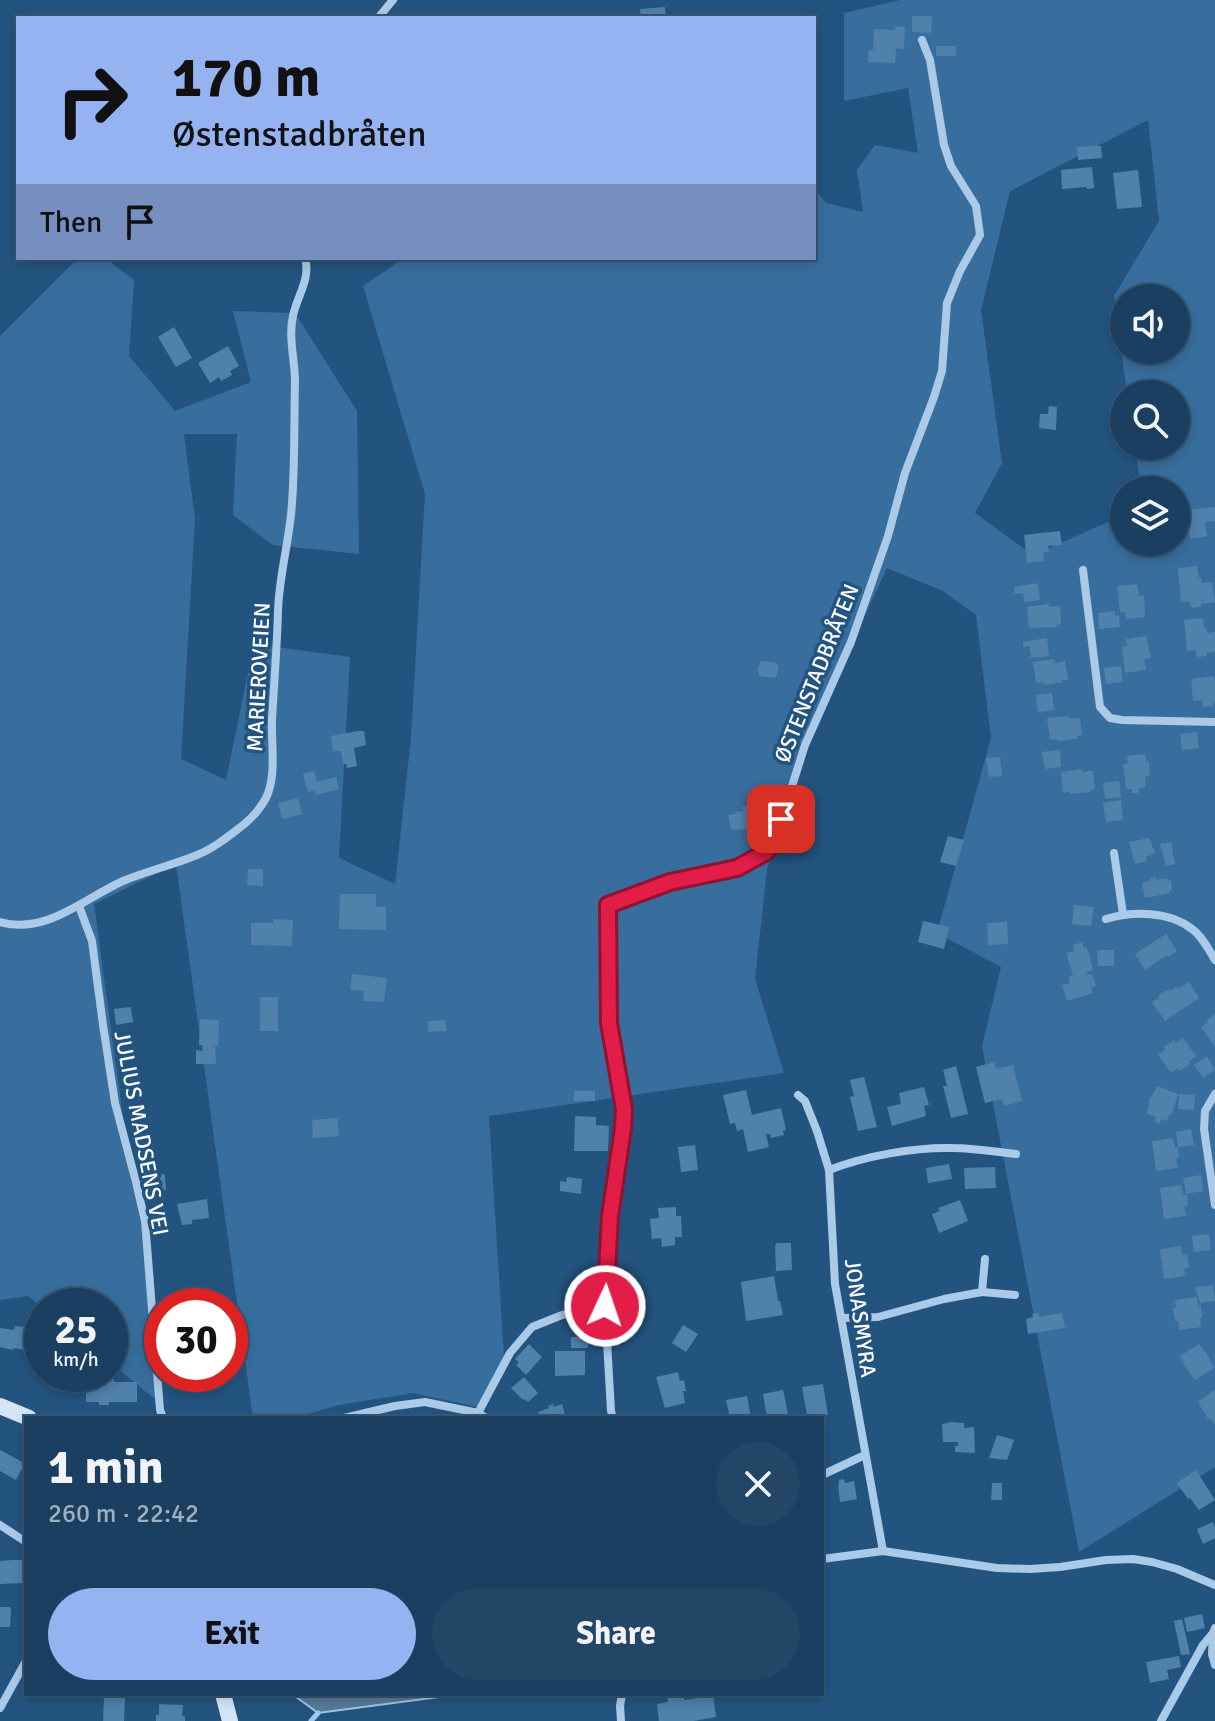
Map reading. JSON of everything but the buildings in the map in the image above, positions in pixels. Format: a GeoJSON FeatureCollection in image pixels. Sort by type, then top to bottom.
{"type":"FeatureCollection","features":[{"type":"Feature","properties":{"kind":"main road"},"geometry":{"type":"LineString","coordinates":[[0,1406],[24,1416]]}},
{"type":"Feature","properties":{"kind":"main road"},"geometry":{"type":"LineString","coordinates":[[224,1696],[230,1721]]}},
{"type":"Feature","properties":{"kind":"street"},"geometry":{"type":"LineString","coordinates":[[380,16],[393,0]]}},
{"type":"Feature","properties":{"kind":"street","name":"ØSTENSTADBRÅTEN"},"geometry":{"type":"LineString","coordinates":[[612,1416],[605,1306],[610,1216],[624,1109],[609,1023],[608,905],[670,882],[737,868],[766,852],[775,840],[805,745],[851,642],[888,536],[905,473],[942,371],[947,303],[980,235],[976,206],[951,166],[944,145],[930,60],[922,40]]}},
{"type":"Feature","properties":{"kind":"street","name":"MARIEROVEIEN"},"geometry":{"type":"LineString","coordinates":[[0,922],[28,925],[46,921],[79,906],[107,888],[209,850],[245,823],[268,794],[272,768],[279,600],[292,506],[295,364],[291,329],[306,278],[305,260]]}},
{"type":"Feature","properties":{"kind":"street"},"geometry":{"type":"LineString","coordinates":[[1083,570],[1100,707],[1110,718],[1122,720],[1215,722]]}},
{"type":"Feature","properties":{"kind":"street"},"geometry":{"type":"LineString","coordinates":[[1114,853],[1123,914]]}},
{"type":"Feature","properties":{"kind":"street","name":"JULIUS MADSENS VEI"},"geometry":{"type":"LineString","coordinates":[[79,906],[92,941],[115,1103],[145,1221],[162,1416]]}},
{"type":"Feature","properties":{"kind":"street"},"geometry":{"type":"LineString","coordinates":[[1106,919],[1123,914],[1175,920],[1194,930],[1215,960]]}},
{"type":"Feature","properties":{"kind":"street"},"geometry":{"type":"LineString","coordinates":[[1215,1094],[1205,1111],[1204,1129],[1215,1205]]}},
{"type":"Feature","properties":{"kind":"street","name":"JONASMYRA"},"geometry":{"type":"LineString","coordinates":[[798,1095],[805,1101],[829,1170],[835,1284],[883,1551]]}},
{"type":"Feature","properties":{"kind":"street"},"geometry":{"type":"LineString","coordinates":[[829,1170],[926,1149],[952,1148],[1016,1154]]}},
{"type":"Feature","properties":{"kind":"street"},"geometry":{"type":"LineString","coordinates":[[982,1292],[985,1259]]}},
{"type":"Feature","properties":{"kind":"street"},"geometry":{"type":"LineString","coordinates":[[842,1318],[878,1317],[982,1292],[1015,1295]]}},
{"type":"Feature","properties":{"kind":"street"},"geometry":{"type":"LineString","coordinates":[[352,1416],[425,1402],[482,1415],[510,1353],[532,1327],[562,1315],[605,1306]]}},
{"type":"Feature","properties":{"kind":"street"},"geometry":{"type":"LineString","coordinates":[[824,1474],[865,1455]]}},
{"type":"Feature","properties":{"kind":"street"},"geometry":{"type":"LineString","coordinates":[[0,1525],[24,1541]]}},
{"type":"Feature","properties":{"kind":"street"},"geometry":{"type":"LineString","coordinates":[[824,1559],[883,1551],[997,1568],[1030,1569],[1133,1559],[1164,1565],[1215,1585]]}},
{"type":"Feature","properties":{"kind":"street"},"geometry":{"type":"LineString","coordinates":[[1214,1631],[1212,1654],[1215,1665]]}},
{"type":"Feature","properties":{"kind":"street"},"geometry":{"type":"LineString","coordinates":[[1161,1721],[1214,1631]]}},
{"type":"Feature","properties":{"kind":"street"},"geometry":{"type":"LineString","coordinates":[[0,1708],[24,1665]]}},
{"type":"Feature","properties":{"kind":"street"},"geometry":{"type":"LineString","coordinates":[[621,1721],[622,1696]]}},
{"type":"Feature","properties":{"kind":"shaded area"},"geometry":{"type":"Polygon","coordinates":[[[900,0],[1215,0],[1215,1467],[1079,1552],[982,1046],[1001,967],[937,933],[991,738],[976,615],[943,591],[887,568],[813,727],[767,869],[755,979],[784,1073],[489,1116],[504,1357],[477,1407],[413,1393],[339,1405],[301,1416],[253,1416],[248,1382],[248,1288],[235,1288],[176,864],[94,904],[123,1117],[152,1255],[154,1288],[144,1288],[144,1390],[128,1377],[128,1288],[24,1288],[24,1297],[0,1300],[0,336],[76,260],[108,260],[134,280],[129,356],[175,411],[251,382],[233,311],[295,313],[357,411],[359,554],[273,545],[233,515],[237,434],[184,434],[195,519],[181,759],[226,780],[254,644],[350,657],[339,858],[395,884],[411,738],[425,494],[363,286],[401,260],[816,260],[816,190],[826,203],[863,212],[857,170],[875,145],[918,153],[908,88],[844,101],[844,13],[900,0]],[[1148,120],[1010,191],[981,310],[1002,463],[975,513],[1033,555],[1110,521],[1110,556],[1190,556],[1190,476],[1139,476],[1137,460],[1190,460],[1190,380],[1125,380],[1123,364],[1190,364],[1190,284],[1121,284],[1159,221],[1148,120]]]}},
{"type":"Feature","properties":{"kind":"shaded area"},"geometry":{"type":"Polygon","coordinates":[[[146,1392],[162,1392],[163,1406],[146,1392]]]}},
{"type":"Feature","properties":{"kind":"shaded area"},"geometry":{"type":"Polygon","coordinates":[[[295,1696],[447,1696],[318,1713],[295,1696]]]}},
{"type":"Feature","properties":{"kind":"waterway"},"geometry":{"type":"LineString","coordinates":[[311,1721],[318,1713]]}},
{"type":"Feature","properties":{"kind":"route"},"geometry":{"type":"LineString","coordinates":[[605,1306],[610,1216],[624,1109],[609,1023],[608,905],[670,882],[737,868],[766,852],[775,840],[781,819]]}}]}
